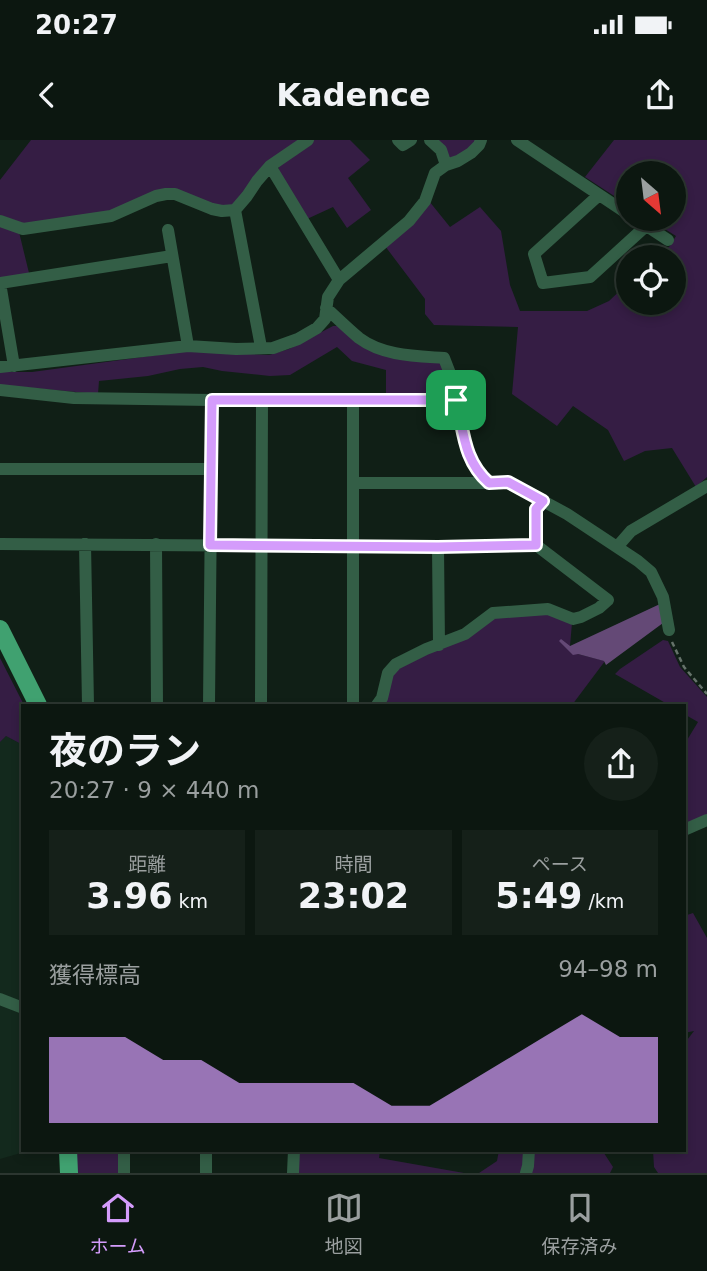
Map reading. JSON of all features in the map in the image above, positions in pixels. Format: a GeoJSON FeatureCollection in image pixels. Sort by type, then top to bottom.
{"type":"FeatureCollection","features":[{"type":"Feature","properties":{"kind":"main road"},"geometry":{"type":"LineString","coordinates":[[0,629],[38,704]]}},
{"type":"Feature","properties":{"kind":"main road"},"geometry":{"type":"LineString","coordinates":[[68,1152],[69,1173]]}},
{"type":"Feature","properties":{"kind":"street"},"geometry":{"type":"LineString","coordinates":[[0,221],[23,229],[111,216],[166,194],[175,194],[212,209],[235,210],[270,166],[308,140]]}},
{"type":"Feature","properties":{"kind":"street"},"geometry":{"type":"LineString","coordinates":[[398,140],[403,145],[411,140]]}},
{"type":"Feature","properties":{"kind":"street"},"geometry":{"type":"LineString","coordinates":[[430,140],[441,150],[446,165]]}},
{"type":"Feature","properties":{"kind":"street"},"geometry":{"type":"LineString","coordinates":[[0,366],[188,346],[273,348],[298,339],[317,328],[325,319],[328,297],[339,280],[409,221],[425,201],[435,173],[471,153],[481,140]]}},
{"type":"Feature","properties":{"kind":"street"},"geometry":{"type":"LineString","coordinates":[[517,140],[616,206]]}},
{"type":"Feature","properties":{"kind":"street"},"geometry":{"type":"LineString","coordinates":[[270,166],[339,280]]}},
{"type":"Feature","properties":{"kind":"street"},"geometry":{"type":"LineString","coordinates":[[599,195],[534,254],[543,283],[590,277],[633,231]]}},
{"type":"Feature","properties":{"kind":"street"},"geometry":{"type":"LineString","coordinates":[[235,210],[261,347]]}},
{"type":"Feature","properties":{"kind":"street"},"geometry":{"type":"LineString","coordinates":[[168,230],[188,346]]}},
{"type":"Feature","properties":{"kind":"street"},"geometry":{"type":"LineString","coordinates":[[654,231],[668,240]]}},
{"type":"Feature","properties":{"kind":"street"},"geometry":{"type":"LineString","coordinates":[[14,366],[0,283],[172,256]]}},
{"type":"Feature","properties":{"kind":"street"},"geometry":{"type":"LineString","coordinates":[[326,308],[361,339],[379,349],[444,358],[456,389],[469,458],[478,473],[489,483]]}},
{"type":"Feature","properties":{"kind":"street"},"geometry":{"type":"LineString","coordinates":[[0,390],[74,398],[456,400]]}},
{"type":"Feature","properties":{"kind":"street"},"geometry":{"type":"LineString","coordinates":[[209,704],[212,400]]}},
{"type":"Feature","properties":{"kind":"street"},"geometry":{"type":"LineString","coordinates":[[261,704],[262,400]]}},
{"type":"Feature","properties":{"kind":"street"},"geometry":{"type":"LineString","coordinates":[[353,401],[353,704]]}},
{"type":"Feature","properties":{"kind":"street"},"geometry":{"type":"LineString","coordinates":[[0,469],[211,469]]}},
{"type":"Feature","properties":{"kind":"street"},"geometry":{"type":"LineString","coordinates":[[353,483],[508,482],[567,514],[651,572],[663,597],[669,630]]}},
{"type":"Feature","properties":{"kind":"street"},"geometry":{"type":"LineString","coordinates":[[617,547],[631,531],[707,486]]}},
{"type":"Feature","properties":{"kind":"street"},"geometry":{"type":"LineString","coordinates":[[536,545],[536,509],[543,501]]}},
{"type":"Feature","properties":{"kind":"street"},"geometry":{"type":"LineString","coordinates":[[0,544],[438,547],[536,545],[608,600],[599,608],[573,619],[548,609],[493,613],[465,634],[396,664],[388,673],[382,698],[378,704]]}},
{"type":"Feature","properties":{"kind":"street"},"geometry":{"type":"LineString","coordinates":[[85,544],[88,704]]}},
{"type":"Feature","properties":{"kind":"street"},"geometry":{"type":"LineString","coordinates":[[156,544],[157,704]]}},
{"type":"Feature","properties":{"kind":"street"},"geometry":{"type":"LineString","coordinates":[[438,547],[439,645]]}},
{"type":"Feature","properties":{"kind":"street"},"geometry":{"type":"LineString","coordinates":[[686,829],[707,820]]}},
{"type":"Feature","properties":{"kind":"street"},"geometry":{"type":"LineString","coordinates":[[0,999],[21,1007]]}},
{"type":"Feature","properties":{"kind":"street"},"geometry":{"type":"LineString","coordinates":[[124,1152],[124,1173]]}},
{"type":"Feature","properties":{"kind":"street"},"geometry":{"type":"LineString","coordinates":[[206,1152],[206,1173]]}},
{"type":"Feature","properties":{"kind":"street"},"geometry":{"type":"LineString","coordinates":[[293,1173],[294,1152]]}},
{"type":"Feature","properties":{"kind":"street"},"geometry":{"type":"LineString","coordinates":[[526,1173],[529,1152]]}},
{"type":"Feature","properties":{"kind":"path"},"geometry":{"type":"LineString","coordinates":[[669,630],[684,667],[707,694]]}},
{"type":"Feature","properties":{"kind":"shaded area"},"geometry":{"type":"Polygon","coordinates":[[[31,140],[300,140],[231,206],[218,207],[170,190],[114,211],[24,225],[0,215],[0,180],[31,140]]]}},
{"type":"Feature","properties":{"kind":"shaded area"},"geometry":{"type":"Polygon","coordinates":[[[312,140],[350,140],[370,160],[348,178],[371,210],[347,228],[333,207],[307,219],[278,172],[279,163],[312,140]]]}},
{"type":"Feature","properties":{"kind":"shaded area"},"geometry":{"type":"Polygon","coordinates":[[[436,140],[477,140],[468,150],[451,159],[436,140]]]}},
{"type":"Feature","properties":{"kind":"shaded area"},"geometry":{"type":"Polygon","coordinates":[[[614,140],[707,140],[707,477],[696,487],[672,448],[645,451],[624,461],[608,430],[573,406],[557,426],[512,394],[518,327],[434,325],[425,314],[425,299],[385,246],[429,201],[450,227],[480,207],[501,231],[510,285],[520,311],[587,311],[609,301],[616,294],[616,315],[686,315],[686,245],[671,245],[676,236],[668,231],[686,231],[686,161],[616,161],[616,197],[585,177],[614,140]]]}},
{"type":"Feature","properties":{"kind":"shaded area"},"geometry":{"type":"Polygon","coordinates":[[[0,224],[19,232],[29,273],[0,279],[0,224]]]}},
{"type":"Feature","properties":{"kind":"shaded area"},"geometry":{"type":"Polygon","coordinates":[[[333,326],[339,326],[361,343],[441,360],[451,390],[444,396],[386,396],[386,370],[352,361],[337,347],[290,375],[270,376],[203,367],[180,369],[148,376],[99,381],[98,394],[0,385],[0,372],[32,372],[187,351],[269,355],[289,349],[333,326]]]}},
{"type":"Feature","properties":{"kind":"shaded area"},"geometry":{"type":"Polygon","coordinates":[[[660,604],[663,623],[606,665],[604,661],[573,655],[559,641],[561,639],[570,646],[660,604]]]}},
{"type":"Feature","properties":{"kind":"shaded area"},"geometry":{"type":"Polygon","coordinates":[[[548,614],[572,623],[570,646],[578,654],[605,661],[573,704],[384,704],[392,674],[399,668],[495,617],[548,614]]]}},
{"type":"Feature","properties":{"kind":"shaded area"},"geometry":{"type":"Polygon","coordinates":[[[663,640],[668,641],[680,667],[707,697],[707,815],[686,825],[686,742],[698,722],[686,715],[686,704],[667,704],[615,674],[663,640]]]}},
{"type":"Feature","properties":{"kind":"shaded area"},"geometry":{"type":"Polygon","coordinates":[[[0,658],[23,704],[21,704],[21,744],[6,736],[0,742],[0,658]]]}},
{"type":"Feature","properties":{"kind":"shaded area"},"geometry":{"type":"Polygon","coordinates":[[[6,736],[21,744],[21,1152],[24,1152],[0,1159],[0,742],[6,736]]]}},
{"type":"Feature","properties":{"kind":"shaded area"},"geometry":{"type":"Polygon","coordinates":[[[693,913],[707,938],[707,1173],[658,1173],[654,1167],[653,1152],[686,1152],[686,1041],[694,1031],[686,1033],[686,915],[693,913]]]}},
{"type":"Feature","properties":{"kind":"shaded area"},"geometry":{"type":"Polygon","coordinates":[[[74,1152],[120,1152],[120,1173],[74,1173],[74,1152]]]}},
{"type":"Feature","properties":{"kind":"shaded area"},"geometry":{"type":"Polygon","coordinates":[[[299,1152],[380,1152],[379,1158],[464,1173],[299,1173],[299,1152]]]}},
{"type":"Feature","properties":{"kind":"shaded area"},"geometry":{"type":"Polygon","coordinates":[[[499,1152],[525,1152],[521,1173],[479,1173],[497,1161],[499,1152]]]}},
{"type":"Feature","properties":{"kind":"shaded area"},"geometry":{"type":"Polygon","coordinates":[[[533,1152],[603,1152],[613,1167],[610,1173],[531,1173],[533,1152]]]}},
{"type":"Feature","properties":{"kind":"route"},"geometry":{"type":"LineString","coordinates":[[212,400],[456,400],[469,458],[478,473],[489,483],[508,482],[543,501],[536,509],[536,545],[210,545],[212,400]]}}]}
